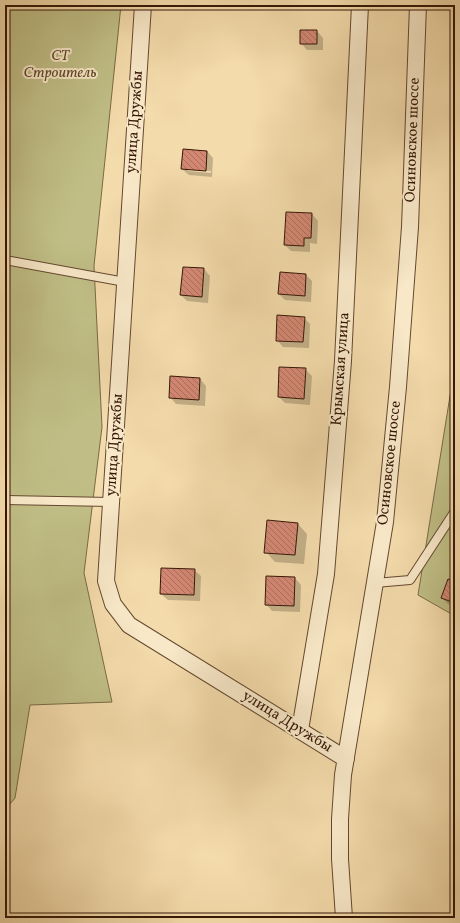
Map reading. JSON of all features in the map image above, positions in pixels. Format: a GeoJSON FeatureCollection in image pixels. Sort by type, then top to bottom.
{"type":"FeatureCollection","features":[{"type":"Feature","properties":{"kind":"street","name":"улица Дружбы"},"geometry":{"type":"LineString","coordinates":[[143,5],[106,581],[113,604],[130,625],[346,758]]}},
{"type":"Feature","properties":{"kind":"street","name":"Крымская улица"},"geometry":{"type":"LineString","coordinates":[[300,730],[326,574],[343,361],[360,5]]}},
{"type":"Feature","properties":{"kind":"street","name":"Осиновское шоссе"},"geometry":{"type":"LineString","coordinates":[[344,918],[340,859],[340,819],[343,775],[385,522],[410,227],[418,5]]}},
{"type":"Feature","properties":{"kind":"lane"},"geometry":{"type":"LineString","coordinates":[[5,260],[125,282]]}},
{"type":"Feature","properties":{"kind":"lane"},"geometry":{"type":"LineString","coordinates":[[5,500],[111,502]]}},
{"type":"Feature","properties":{"kind":"lane"},"geometry":{"type":"LineString","coordinates":[[375,583],[410,580],[455,511]]}},
{"type":"Feature","properties":{"kind":"green space","name":"СТ Строитель"},"geometry":{"type":"Polygon","coordinates":[[[5,5],[121,5],[94,266],[102,427],[84,573],[112,702],[30,705],[15,798],[5,810],[5,5]]]}},
{"type":"Feature","properties":{"kind":"green space"},"geometry":{"type":"Polygon","coordinates":[[[455,365],[455,616],[418,595],[455,365]]]}},
{"type":"Feature","properties":{"kind":"building"},"geometry":{"type":"Polygon","coordinates":[[[300,30],[317,30],[317,44],[300,44],[300,30]]]}},
{"type":"Feature","properties":{"kind":"building"},"geometry":{"type":"Polygon","coordinates":[[[183,149],[207,151],[206,171],[181,169],[183,149]]]}},
{"type":"Feature","properties":{"kind":"building"},"geometry":{"type":"Polygon","coordinates":[[[286,212],[312,213],[311,238],[304,238],[304,246],[284,245],[286,212]]]}},
{"type":"Feature","properties":{"kind":"building"},"geometry":{"type":"Polygon","coordinates":[[[183,267],[204,268],[202,297],[180,295],[183,267]]]}},
{"type":"Feature","properties":{"kind":"building"},"geometry":{"type":"Polygon","coordinates":[[[280,272],[306,274],[305,296],[278,294],[280,272]]]}},
{"type":"Feature","properties":{"kind":"building"},"geometry":{"type":"Polygon","coordinates":[[[277,315],[305,317],[303,342],[276,341],[277,315]]]}},
{"type":"Feature","properties":{"kind":"building"},"geometry":{"type":"Polygon","coordinates":[[[279,367],[306,368],[304,399],[278,397],[279,367]]]}},
{"type":"Feature","properties":{"kind":"building"},"geometry":{"type":"Polygon","coordinates":[[[170,376],[200,378],[199,400],[169,398],[170,376]]]}},
{"type":"Feature","properties":{"kind":"building"},"geometry":{"type":"Polygon","coordinates":[[[267,520],[298,523],[295,555],[264,553],[267,520]]]}},
{"type":"Feature","properties":{"kind":"building"},"geometry":{"type":"Polygon","coordinates":[[[161,568],[195,569],[194,595],[160,594],[161,568]]]}},
{"type":"Feature","properties":{"kind":"building"},"geometry":{"type":"Polygon","coordinates":[[[266,576],[295,577],[294,606],[265,605],[266,576]]]}},
{"type":"Feature","properties":{"kind":"building"},"geometry":{"type":"Polygon","coordinates":[[[448,579],[455,581],[455,603],[441,598],[448,579]]]}}]}
